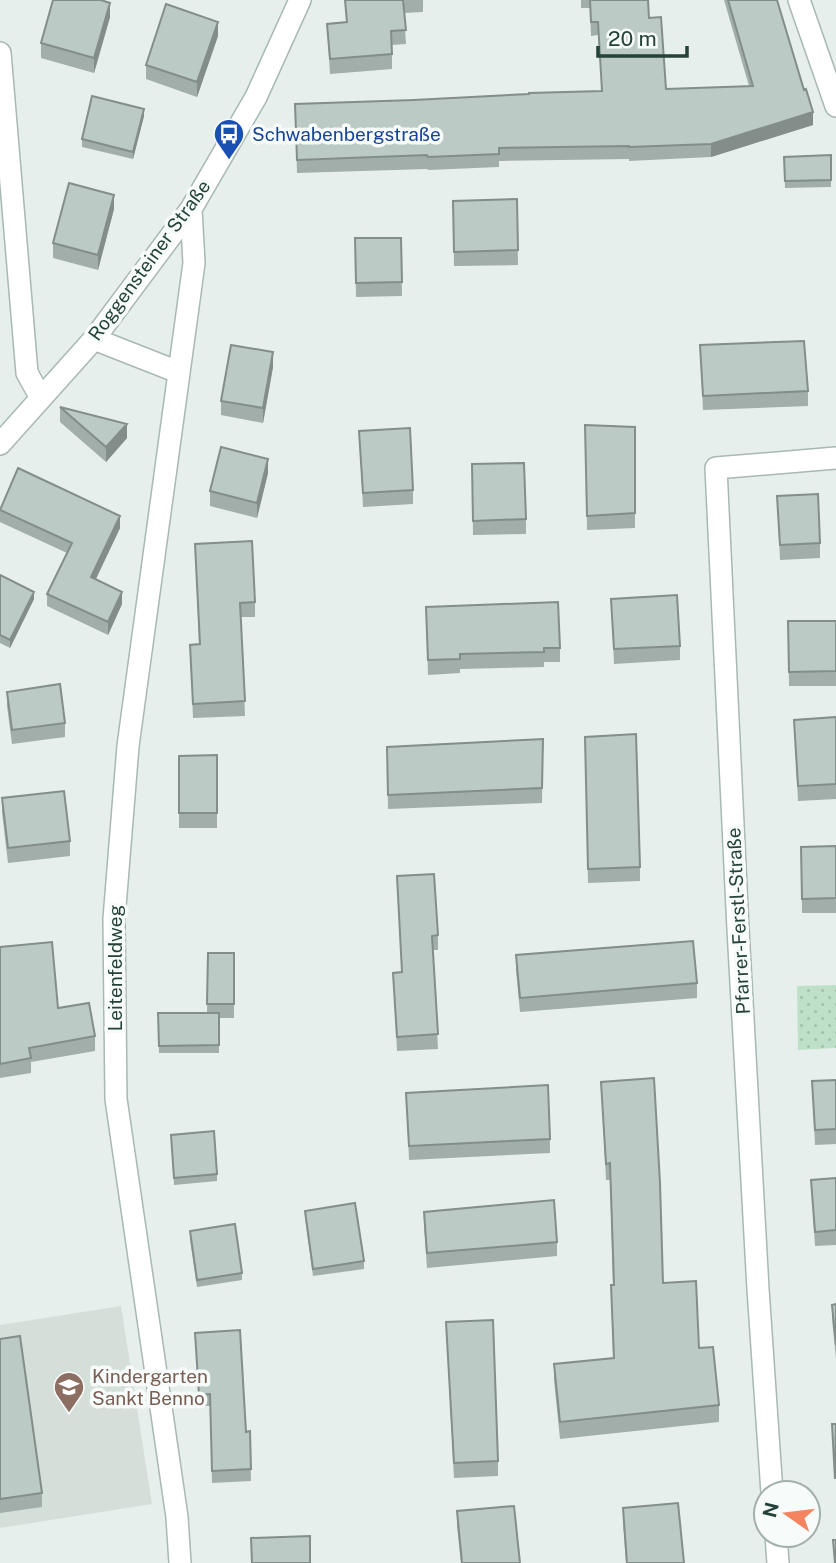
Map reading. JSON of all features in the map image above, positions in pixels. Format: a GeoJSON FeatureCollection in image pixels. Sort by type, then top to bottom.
{"type":"FeatureCollection","features":[{"type":"Feature","properties":{"kind":"street","name":"Roggensteiner Straße"},"geometry":{"type":"LineString","coordinates":[[0,444],[94,339],[191,209],[256,97],[300,0]]}},
{"type":"Feature","properties":{"kind":"street"},"geometry":{"type":"LineString","coordinates":[[799,0],[836,106]]}},
{"type":"Feature","properties":{"kind":"street"},"geometry":{"type":"LineString","coordinates":[[0,53],[27,373],[41,398]]}},
{"type":"Feature","properties":{"kind":"street","name":"Leitenfeldweg"},"geometry":{"type":"LineString","coordinates":[[180,1563],[175,1503],[116,1100],[114,919],[128,746],[194,263],[191,209]]}},
{"type":"Feature","properties":{"kind":"street"},"geometry":{"type":"LineString","coordinates":[[94,339],[178,372]]}},
{"type":"Feature","properties":{"kind":"street","name":"Pfarrer-Ferstl-Straße"},"geometry":{"type":"LineString","coordinates":[[771,1479],[739,943],[716,468],[836,458]]}},
{"type":"Feature","properties":{"kind":"shaded area","name":"Kindergarten Sankt Benno"},"geometry":{"type":"Polygon","coordinates":[[[121,1306],[152,1504],[0,1528],[0,1325],[121,1306]]]}},
{"type":"Feature","properties":{"kind":"green space"},"geometry":{"type":"Polygon","coordinates":[[[836,985],[836,1048],[798,1050],[797,986],[836,985]]]}},
{"type":"Feature","properties":{"kind":"building"},"geometry":{"type":"Polygon","coordinates":[[[53,0],[101,0],[110,3],[94,58],[41,43],[53,0]]]}},
{"type":"Feature","properties":{"kind":"building"},"geometry":{"type":"Polygon","coordinates":[[[345,0],[403,0],[406,30],[391,31],[392,54],[330,59],[327,24],[347,22],[345,0]]]}},
{"type":"Feature","properties":{"kind":"building"},"geometry":{"type":"Polygon","coordinates":[[[590,0],[648,0],[649,18],[661,17],[666,89],[753,86],[728,0],[777,0],[813,112],[711,144],[499,148],[499,154],[297,160],[295,104],[602,91],[598,22],[591,22],[590,0]]]}},
{"type":"Feature","properties":{"kind":"building"},"geometry":{"type":"Polygon","coordinates":[[[166,4],[218,22],[197,82],[146,65],[166,4]]]}},
{"type":"Feature","properties":{"kind":"building"},"geometry":{"type":"Polygon","coordinates":[[[92,96],[144,109],[133,152],[82,139],[92,96]]]}},
{"type":"Feature","properties":{"kind":"building"},"geometry":{"type":"Polygon","coordinates":[[[831,155],[831,180],[785,181],[784,157],[831,155]]]}},
{"type":"Feature","properties":{"kind":"building"},"geometry":{"type":"Polygon","coordinates":[[[69,183],[114,195],[98,255],[53,243],[69,183]]]}},
{"type":"Feature","properties":{"kind":"building"},"geometry":{"type":"Polygon","coordinates":[[[517,199],[518,250],[454,252],[453,201],[517,199]]]}},
{"type":"Feature","properties":{"kind":"building"},"geometry":{"type":"Polygon","coordinates":[[[355,238],[401,238],[402,282],[356,283],[355,238]]]}},
{"type":"Feature","properties":{"kind":"building"},"geometry":{"type":"Polygon","coordinates":[[[804,341],[808,391],[703,396],[700,345],[804,341]]]}},
{"type":"Feature","properties":{"kind":"building"},"geometry":{"type":"Polygon","coordinates":[[[231,345],[273,352],[263,408],[221,401],[231,345]]]}},
{"type":"Feature","properties":{"kind":"building"},"geometry":{"type":"Polygon","coordinates":[[[60,407],[127,424],[106,447],[60,407]]]}},
{"type":"Feature","properties":{"kind":"building"},"geometry":{"type":"Polygon","coordinates":[[[585,425],[635,427],[635,513],[587,516],[585,425]]]}},
{"type":"Feature","properties":{"kind":"building"},"geometry":{"type":"Polygon","coordinates":[[[410,428],[413,490],[363,493],[359,431],[410,428]]]}},
{"type":"Feature","properties":{"kind":"building"},"geometry":{"type":"Polygon","coordinates":[[[221,447],[268,459],[257,503],[210,491],[221,447]]]}},
{"type":"Feature","properties":{"kind":"building"},"geometry":{"type":"Polygon","coordinates":[[[524,463],[526,519],[473,521],[472,464],[524,463]]]}},
{"type":"Feature","properties":{"kind":"building"},"geometry":{"type":"Polygon","coordinates":[[[18,468],[120,516],[91,577],[122,592],[108,622],[47,594],[72,543],[0,510],[18,468]]]}},
{"type":"Feature","properties":{"kind":"building"},"geometry":{"type":"Polygon","coordinates":[[[818,494],[820,543],[780,545],[777,496],[818,494]]]}},
{"type":"Feature","properties":{"kind":"building"},"geometry":{"type":"Polygon","coordinates":[[[252,541],[255,602],[240,603],[245,701],[193,704],[190,645],[200,644],[195,544],[252,541]]]}},
{"type":"Feature","properties":{"kind":"building"},"geometry":{"type":"Polygon","coordinates":[[[0,575],[34,592],[10,640],[0,635],[0,575]]]}},
{"type":"Feature","properties":{"kind":"building"},"geometry":{"type":"Polygon","coordinates":[[[677,595],[680,646],[614,649],[611,599],[677,595]]]}},
{"type":"Feature","properties":{"kind":"building"},"geometry":{"type":"Polygon","coordinates":[[[558,602],[560,648],[544,648],[544,652],[460,654],[460,659],[428,660],[426,607],[558,602]]]}},
{"type":"Feature","properties":{"kind":"building"},"geometry":{"type":"Polygon","coordinates":[[[788,621],[836,621],[836,671],[789,672],[788,621]]]}},
{"type":"Feature","properties":{"kind":"building"},"geometry":{"type":"Polygon","coordinates":[[[60,684],[65,723],[12,730],[7,692],[60,684]]]}},
{"type":"Feature","properties":{"kind":"building"},"geometry":{"type":"Polygon","coordinates":[[[836,717],[836,784],[798,786],[794,720],[836,717]]]}},
{"type":"Feature","properties":{"kind":"building"},"geometry":{"type":"Polygon","coordinates":[[[636,734],[640,867],[588,869],[585,737],[636,734]]]}},
{"type":"Feature","properties":{"kind":"building"},"geometry":{"type":"Polygon","coordinates":[[[543,739],[542,788],[388,795],[387,747],[543,739]]]}},
{"type":"Feature","properties":{"kind":"building"},"geometry":{"type":"Polygon","coordinates":[[[217,755],[217,813],[179,813],[179,756],[217,755]]]}},
{"type":"Feature","properties":{"kind":"building"},"geometry":{"type":"Polygon","coordinates":[[[64,791],[70,841],[8,848],[2,798],[64,791]]]}},
{"type":"Feature","properties":{"kind":"building"},"geometry":{"type":"Polygon","coordinates":[[[836,846],[836,898],[802,899],[801,847],[836,846]]]}},
{"type":"Feature","properties":{"kind":"building"},"geometry":{"type":"Polygon","coordinates":[[[434,874],[438,935],[432,936],[438,1034],[397,1037],[393,973],[402,972],[397,876],[434,874]]]}},
{"type":"Feature","properties":{"kind":"building"},"geometry":{"type":"Polygon","coordinates":[[[693,941],[697,983],[520,998],[516,955],[693,941]]]}},
{"type":"Feature","properties":{"kind":"building"},"geometry":{"type":"Polygon","coordinates":[[[52,942],[58,1008],[89,1003],[95,1036],[29,1048],[31,1058],[0,1064],[0,947],[52,942]]]}},
{"type":"Feature","properties":{"kind":"building"},"geometry":{"type":"Polygon","coordinates":[[[208,953],[234,953],[234,1004],[207,1004],[208,953]]]}},
{"type":"Feature","properties":{"kind":"building"},"geometry":{"type":"Polygon","coordinates":[[[158,1013],[219,1013],[219,1045],[159,1046],[158,1013]]]}},
{"type":"Feature","properties":{"kind":"building"},"geometry":{"type":"Polygon","coordinates":[[[654,1078],[663,1283],[696,1281],[699,1348],[713,1347],[719,1405],[560,1422],[554,1364],[614,1358],[610,1163],[606,1164],[601,1082],[654,1078]]]}},
{"type":"Feature","properties":{"kind":"building"},"geometry":{"type":"Polygon","coordinates":[[[836,1080],[836,1129],[815,1130],[812,1081],[836,1080]]]}},
{"type":"Feature","properties":{"kind":"building"},"geometry":{"type":"Polygon","coordinates":[[[548,1085],[550,1139],[409,1146],[406,1093],[548,1085]]]}},
{"type":"Feature","properties":{"kind":"building"},"geometry":{"type":"Polygon","coordinates":[[[214,1131],[217,1174],[174,1178],[171,1135],[214,1131]]]}},
{"type":"Feature","properties":{"kind":"building"},"geometry":{"type":"Polygon","coordinates":[[[836,1178],[836,1230],[815,1232],[811,1180],[836,1178]]]}},
{"type":"Feature","properties":{"kind":"building"},"geometry":{"type":"Polygon","coordinates":[[[554,1200],[557,1242],[427,1253],[424,1212],[554,1200]]]}},
{"type":"Feature","properties":{"kind":"building"},"geometry":{"type":"Polygon","coordinates":[[[355,1203],[364,1261],[313,1269],[305,1211],[355,1203]]]}},
{"type":"Feature","properties":{"kind":"building"},"geometry":{"type":"Polygon","coordinates":[[[235,1224],[242,1273],[197,1280],[190,1231],[235,1224]]]}},
{"type":"Feature","properties":{"kind":"building"},"geometry":{"type":"Polygon","coordinates":[[[836,1304],[836,1345],[832,1305],[836,1304]]]}},
{"type":"Feature","properties":{"kind":"building"},"geometry":{"type":"Polygon","coordinates":[[[493,1320],[498,1461],[454,1463],[446,1322],[493,1320]]]}},
{"type":"Feature","properties":{"kind":"building"},"geometry":{"type":"Polygon","coordinates":[[[240,1330],[251,1469],[212,1471],[210,1394],[199,1395],[195,1333],[240,1330]]]}},
{"type":"Feature","properties":{"kind":"building"},"geometry":{"type":"Polygon","coordinates":[[[20,1336],[42,1493],[0,1499],[0,1339],[20,1336]]]}},
{"type":"Feature","properties":{"kind":"building"},"geometry":{"type":"Polygon","coordinates":[[[832,1424],[836,1424],[835,1479],[832,1424]]]}},
{"type":"Feature","properties":{"kind":"building"},"geometry":{"type":"Polygon","coordinates":[[[678,1503],[684,1563],[627,1563],[623,1508],[678,1503]]]}},
{"type":"Feature","properties":{"kind":"building"},"geometry":{"type":"Polygon","coordinates":[[[514,1506],[520,1563],[462,1563],[457,1511],[514,1506]]]}},
{"type":"Feature","properties":{"kind":"building"},"geometry":{"type":"Polygon","coordinates":[[[310,1536],[310,1563],[252,1563],[251,1538],[310,1536]]]}},
{"type":"Feature","properties":{"kind":"building"},"geometry":{"type":"Polygon","coordinates":[[[833,1540],[836,1540],[836,1563],[835,1563],[833,1540]]]}},
{"type":"Feature","properties":{"kind":"place","name":"Schwabenbergstraße"},"geometry":{"type":"Point","coordinates":[229,161]}},
{"type":"Feature","properties":{"kind":"place","name":"Kindergarten Sankt Benno"},"geometry":{"type":"Point","coordinates":[69,1414]}}]}
